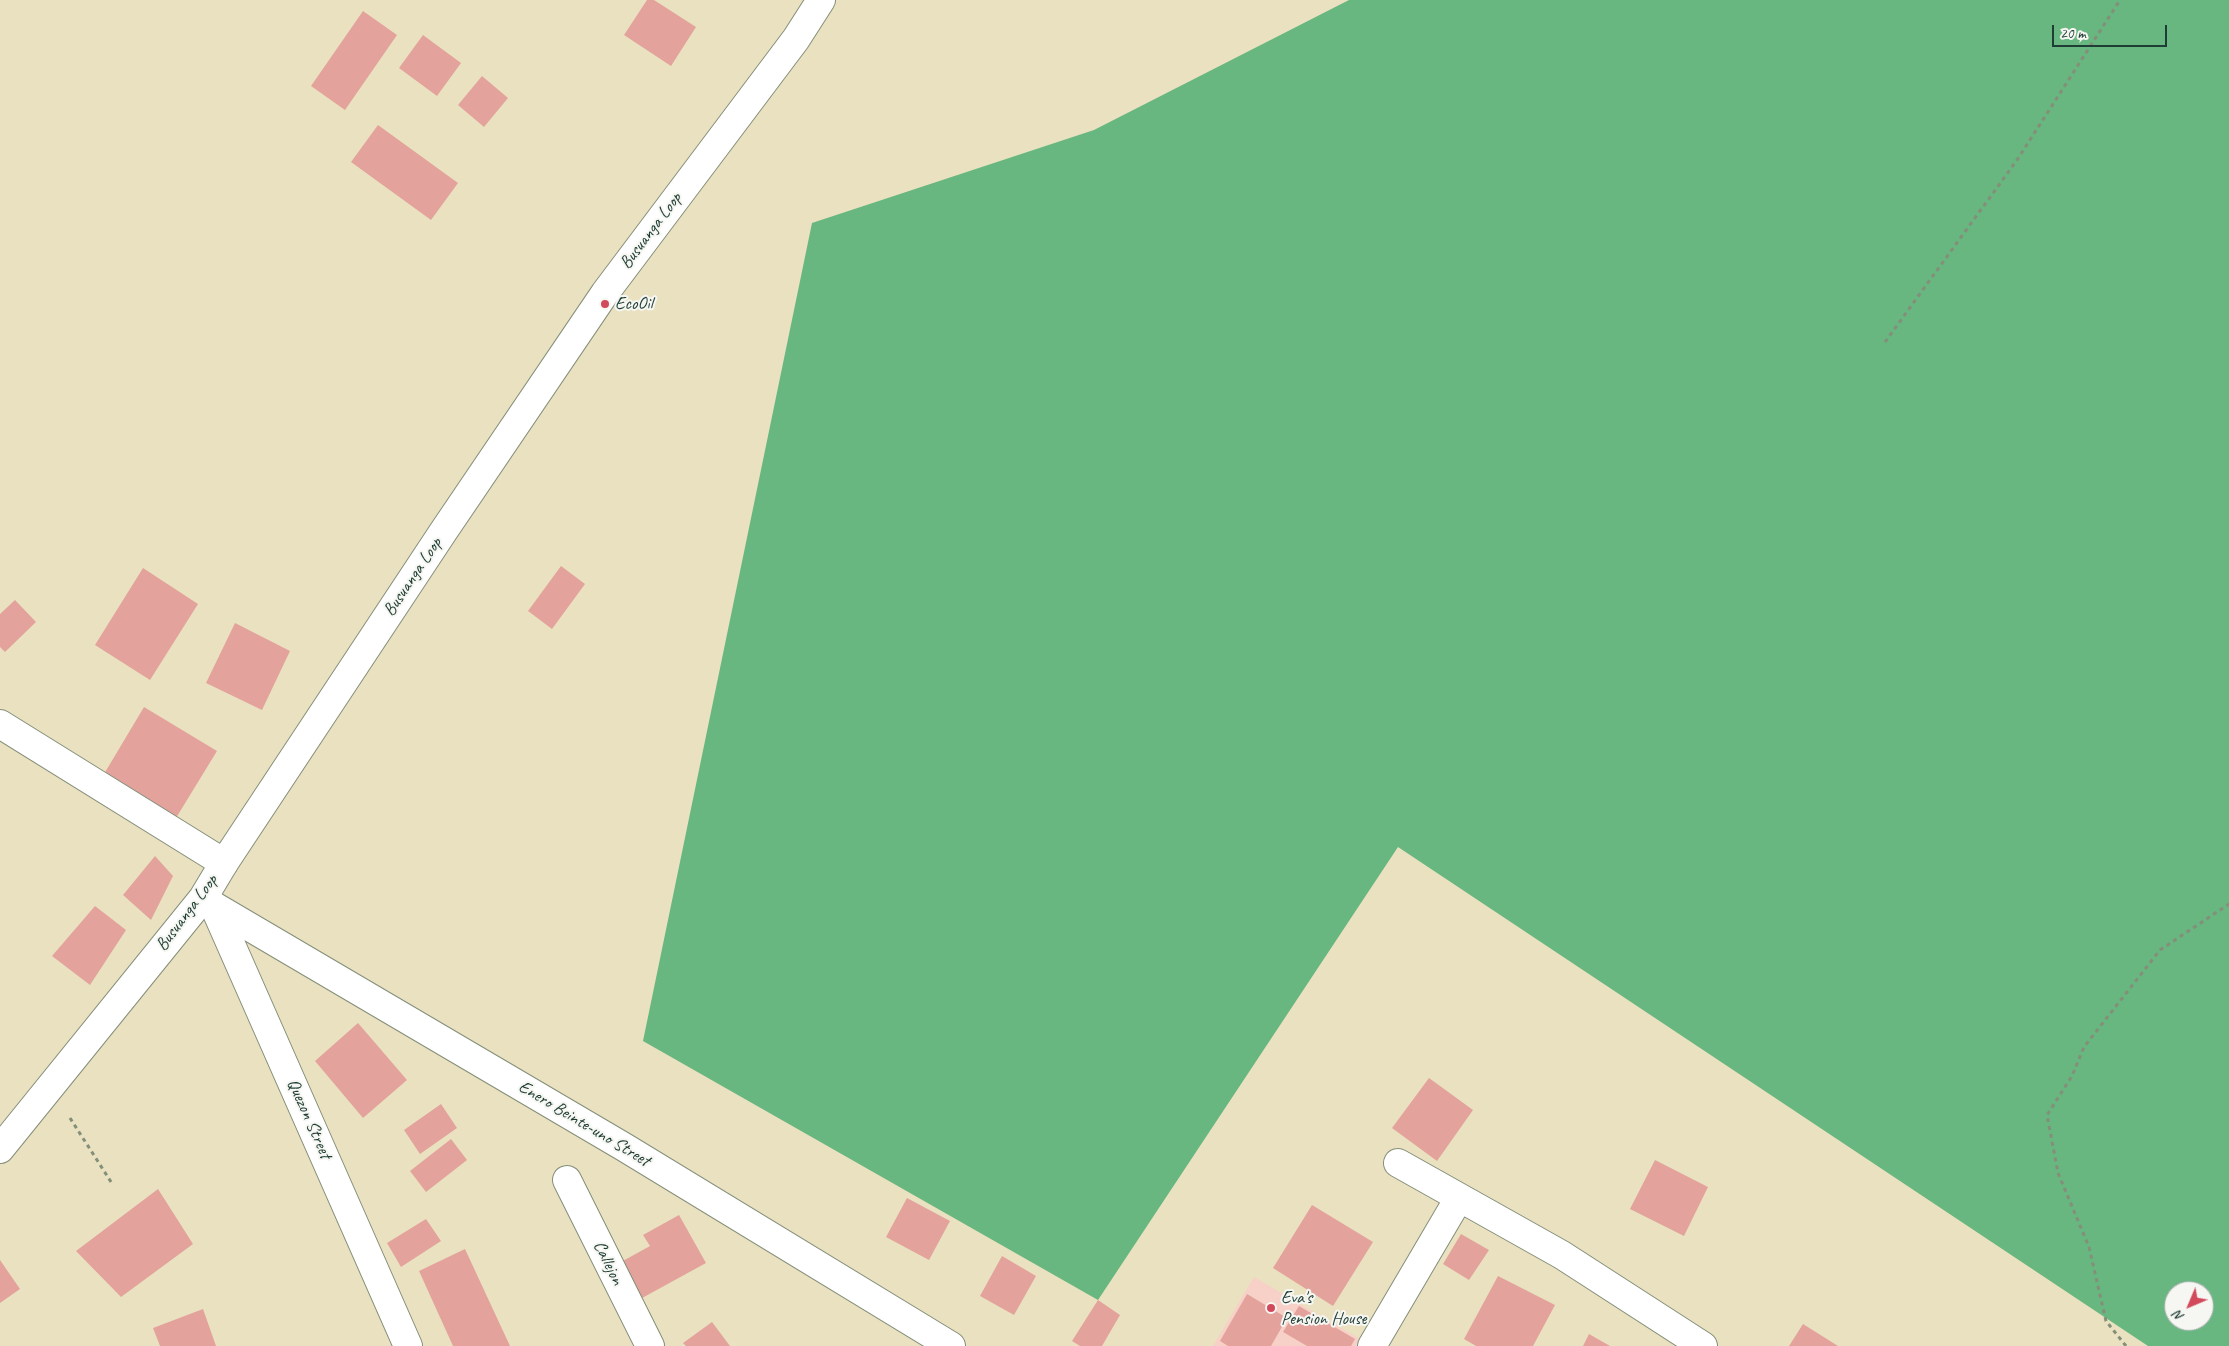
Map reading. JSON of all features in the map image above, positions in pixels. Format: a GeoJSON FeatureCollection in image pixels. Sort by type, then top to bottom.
{"type":"FeatureCollection","features":[{"type":"Feature","properties":{"kind":"street","name":"Busuanga Loop"},"geometry":{"type":"LineString","coordinates":[[0,1149],[49,1086],[209,902],[224,863],[443,532],[605,293],[796,39],[820,0]]}},
{"type":"Feature","properties":{"kind":"street"},"geometry":{"type":"LineString","coordinates":[[0,724],[224,863]]}},
{"type":"Feature","properties":{"kind":"street","name":"Quezon Street"},"geometry":{"type":"LineString","coordinates":[[209,902],[408,1346]]}},
{"type":"Feature","properties":{"kind":"street","name":"Enero Beinte-uno Street"},"geometry":{"type":"LineString","coordinates":[[209,902],[624,1147],[951,1346]]}},
{"type":"Feature","properties":{"kind":"street"},"geometry":{"type":"LineString","coordinates":[[1398,1163],[1562,1255],[1703,1346]]}},
{"type":"Feature","properties":{"kind":"street","name":"Callejon"},"geometry":{"type":"LineString","coordinates":[[567,1180],[650,1346]]}},
{"type":"Feature","properties":{"kind":"street"},"geometry":{"type":"LineString","coordinates":[[1372,1346],[1459,1198]]}},
{"type":"Feature","properties":{"kind":"path"},"geometry":{"type":"LineString","coordinates":[[1886,342],[2017,160],[2120,0]]}},
{"type":"Feature","properties":{"kind":"path"},"geometry":{"type":"LineString","coordinates":[[2126,1346],[2106,1321],[2089,1247],[2058,1173],[2047,1115],[2072,1076],[2084,1047],[2160,950],[2229,904]]}},
{"type":"Feature","properties":{"kind":"path"},"geometry":{"type":"LineString","coordinates":[[49,1086],[113,1185]]}},
{"type":"Feature","properties":{"kind":"shaded area","name":"Eva's Pension House"},"geometry":{"type":"Polygon","coordinates":[[[1254,1277],[1360,1339],[1356,1346],[1213,1346],[1254,1277]]]}},
{"type":"Feature","properties":{"kind":"green space"},"geometry":{"type":"Polygon","coordinates":[[[1349,0],[2229,0],[2229,1346],[2148,1346],[1398,847],[1098,1300],[643,1041],[812,223],[1094,130],[1349,0]]]}},
{"type":"Feature","properties":{"kind":"building"},"geometry":{"type":"Polygon","coordinates":[[[647,0],[654,0],[696,27],[671,66],[624,35],[647,0]]]}},
{"type":"Feature","properties":{"kind":"building"},"geometry":{"type":"Polygon","coordinates":[[[363,11],[397,35],[345,110],[311,86],[363,11]]]}},
{"type":"Feature","properties":{"kind":"building"},"geometry":{"type":"Polygon","coordinates":[[[423,35],[461,63],[437,96],[399,68],[423,35]]]}},
{"type":"Feature","properties":{"kind":"building"},"geometry":{"type":"Polygon","coordinates":[[[482,76],[508,98],[484,127],[458,105],[482,76]]]}},
{"type":"Feature","properties":{"kind":"building"},"geometry":{"type":"Polygon","coordinates":[[[378,125],[458,183],[431,220],[351,162],[378,125]]]}},
{"type":"Feature","properties":{"kind":"building"},"geometry":{"type":"Polygon","coordinates":[[[561,566],[585,584],[552,629],[528,611],[561,566]]]}},
{"type":"Feature","properties":{"kind":"building"},"geometry":{"type":"Polygon","coordinates":[[[143,568],[198,604],[150,680],[95,645],[143,568]]]}},
{"type":"Feature","properties":{"kind":"building"},"geometry":{"type":"Polygon","coordinates":[[[15,600],[36,622],[5,652],[0,647],[0,614],[15,600]]]}},
{"type":"Feature","properties":{"kind":"building"},"geometry":{"type":"Polygon","coordinates":[[[235,623],[290,651],[262,710],[206,683],[235,623]]]}},
{"type":"Feature","properties":{"kind":"building"},"geometry":{"type":"Polygon","coordinates":[[[144,707],[217,751],[176,818],[104,774],[144,707]]]}},
{"type":"Feature","properties":{"kind":"building"},"geometry":{"type":"Polygon","coordinates":[[[155,856],[173,876],[151,920],[123,895],[155,856]]]}},
{"type":"Feature","properties":{"kind":"building"},"geometry":{"type":"Polygon","coordinates":[[[95,906],[126,930],[90,985],[52,956],[95,906]]]}},
{"type":"Feature","properties":{"kind":"building"},"geometry":{"type":"Polygon","coordinates":[[[358,1023],[407,1080],[363,1118],[315,1061],[358,1023]]]}},
{"type":"Feature","properties":{"kind":"building"},"geometry":{"type":"Polygon","coordinates":[[[1429,1078],[1473,1110],[1437,1161],[1392,1128],[1429,1078]]]}},
{"type":"Feature","properties":{"kind":"building"},"geometry":{"type":"Polygon","coordinates":[[[441,1104],[457,1128],[420,1154],[404,1130],[441,1104]]]}},
{"type":"Feature","properties":{"kind":"building"},"geometry":{"type":"Polygon","coordinates":[[[451,1139],[467,1160],[426,1192],[410,1171],[451,1139]]]}},
{"type":"Feature","properties":{"kind":"building"},"geometry":{"type":"Polygon","coordinates":[[[1655,1160],[1708,1187],[1684,1236],[1630,1209],[1655,1160]]]}},
{"type":"Feature","properties":{"kind":"building"},"geometry":{"type":"Polygon","coordinates":[[[158,1189],[193,1244],[121,1297],[76,1251],[158,1189]]]}},
{"type":"Feature","properties":{"kind":"building"},"geometry":{"type":"Polygon","coordinates":[[[907,1198],[950,1221],[929,1260],[886,1237],[907,1198]]]}},
{"type":"Feature","properties":{"kind":"building"},"geometry":{"type":"Polygon","coordinates":[[[1312,1205],[1373,1242],[1333,1306],[1273,1268],[1312,1205]]]}},
{"type":"Feature","properties":{"kind":"building"},"geometry":{"type":"Polygon","coordinates":[[[679,1215],[706,1263],[633,1303],[612,1267],[650,1246],[643,1235],[679,1215]]]}},
{"type":"Feature","properties":{"kind":"building"},"geometry":{"type":"Polygon","coordinates":[[[426,1219],[441,1241],[401,1267],[387,1243],[426,1219]]]}},
{"type":"Feature","properties":{"kind":"building"},"geometry":{"type":"Polygon","coordinates":[[[1461,1234],[1489,1250],[1469,1280],[1443,1264],[1461,1234]]]}},
{"type":"Feature","properties":{"kind":"building"},"geometry":{"type":"Polygon","coordinates":[[[465,1249],[510,1346],[453,1346],[419,1271],[465,1249]]]}},
{"type":"Feature","properties":{"kind":"building"},"geometry":{"type":"Polygon","coordinates":[[[1002,1256],[1036,1276],[1014,1315],[980,1296],[1002,1256]]]}},
{"type":"Feature","properties":{"kind":"building"},"geometry":{"type":"Polygon","coordinates":[[[0,1260],[20,1289],[0,1303],[0,1260]]]}},
{"type":"Feature","properties":{"kind":"building"},"geometry":{"type":"Polygon","coordinates":[[[1498,1276],[1555,1305],[1533,1346],[1476,1346],[1464,1339],[1498,1276]]]}},
{"type":"Feature","properties":{"kind":"building"},"geometry":{"type":"Polygon","coordinates":[[[1247,1294],[1287,1318],[1271,1346],[1228,1346],[1220,1341],[1247,1294]]]}},
{"type":"Feature","properties":{"kind":"building"},"geometry":{"type":"Polygon","coordinates":[[[1098,1300],[1120,1315],[1102,1346],[1080,1346],[1072,1341],[1098,1300]]]}},
{"type":"Feature","properties":{"kind":"building"},"geometry":{"type":"Polygon","coordinates":[[[1299,1306],[1355,1339],[1351,1346],[1307,1346],[1283,1332],[1299,1306]]]}},
{"type":"Feature","properties":{"kind":"building"},"geometry":{"type":"Polygon","coordinates":[[[203,1309],[216,1346],[160,1346],[153,1328],[203,1309]]]}},
{"type":"Feature","properties":{"kind":"building"},"geometry":{"type":"Polygon","coordinates":[[[712,1322],[730,1346],[686,1346],[683,1343],[712,1322]]]}},
{"type":"Feature","properties":{"kind":"building"},"geometry":{"type":"Polygon","coordinates":[[[1803,1324],[1838,1346],[1789,1346],[1803,1324]]]}},
{"type":"Feature","properties":{"kind":"building"},"geometry":{"type":"Polygon","coordinates":[[[1589,1334],[1610,1346],[1583,1346],[1589,1334]]]}},
{"type":"Feature","properties":{"kind":"place","name":"EcoOil"},"geometry":{"type":"Point","coordinates":[605,304]}},
{"type":"Feature","properties":{"kind":"place","name":"Eva's Pension House"},"geometry":{"type":"Point","coordinates":[1271,1308]}}]}
